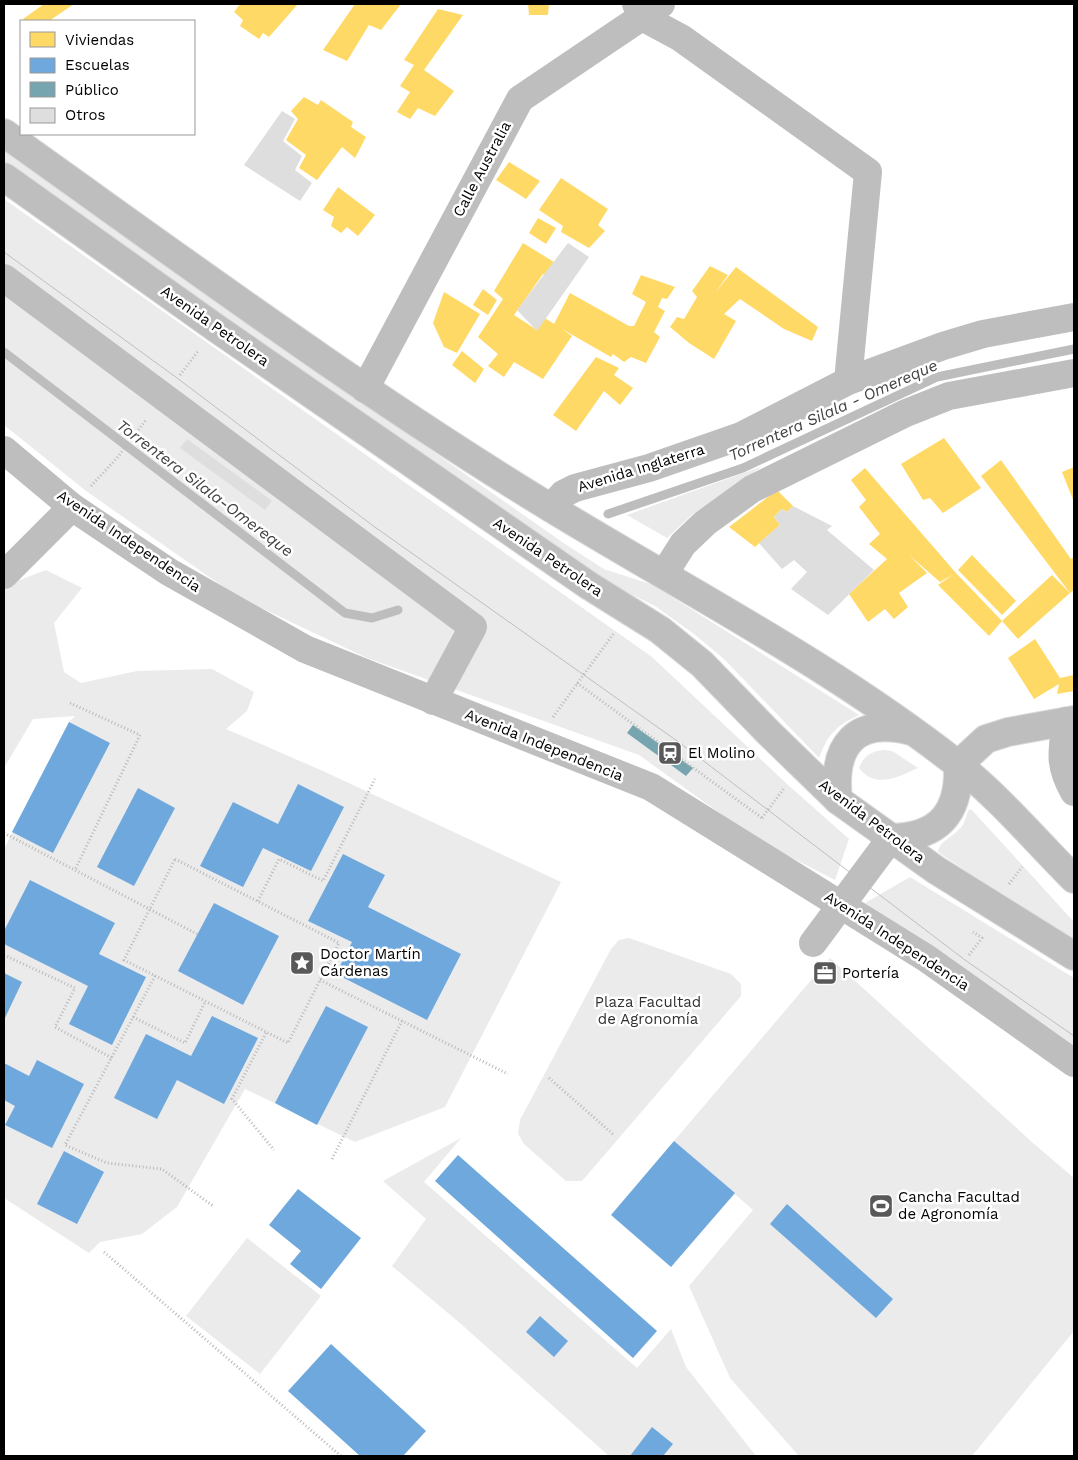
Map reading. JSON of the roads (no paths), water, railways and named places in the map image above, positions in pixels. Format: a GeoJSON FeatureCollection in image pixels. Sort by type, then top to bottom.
{"type":"FeatureCollection","features":[{"type":"Feature","properties":{"kind":"main road"},"geometry":{"type":"LineString","coordinates":[[646,8],[681,38],[868,172],[848,381]]}},
{"type":"Feature","properties":{"kind":"main road","name":"Calle Australia"},"geometry":{"type":"LineString","coordinates":[[365,389],[520,99],[646,8]]}},
{"type":"Feature","properties":{"kind":"main road"},"geometry":{"type":"LineString","coordinates":[[4,133],[365,389],[550,508],[664,574],[858,694],[913,731],[991,793],[1074,878]]}},
{"type":"Feature","properties":{"kind":"main road","name":"Avenida Petrolera"},"geometry":{"type":"LineString","coordinates":[[4,177],[216,328],[588,585],[660,630],[702,664],[838,800],[936,870],[1074,956]]}},
{"type":"Feature","properties":{"kind":"main road"},"geometry":{"type":"LineString","coordinates":[[4,278],[473,627],[433,701]]}},
{"type":"Feature","properties":{"kind":"main road","name":"Avenida Inglaterra"},"geometry":{"type":"LineString","coordinates":[[550,508],[563,494],[575,488],[649,468],[741,436],[848,381],[943,346],[983,334],[1074,317]]}},
{"type":"Feature","properties":{"kind":"main road"},"geometry":{"type":"LineString","coordinates":[[664,574],[683,544],[705,523],[752,489],[906,413],[950,396],[1074,373]]}},
{"type":"Feature","properties":{"kind":"main road","name":"Avenida Independencia"},"geometry":{"type":"LineString","coordinates":[[4,450],[72,507],[169,572],[305,649],[651,787],[842,904],[926,958],[1074,1063]]}},
{"type":"Feature","properties":{"kind":"main road"},"geometry":{"type":"LineString","coordinates":[[4,575],[72,507]]}},
{"type":"Feature","properties":{"kind":"main road"},"geometry":{"type":"LineString","coordinates":[[958,765],[986,739],[1008,732],[1070,721],[1061,757],[1064,775],[1074,792]]}},
{"type":"Feature","properties":{"kind":"main road"},"geometry":{"type":"LineString","coordinates":[[838,800],[837,764],[844,749],[855,737],[870,729],[887,727],[913,731]]}},
{"type":"Feature","properties":{"kind":"main road"},"geometry":{"type":"LineString","coordinates":[[813,943],[891,838],[912,837],[927,832],[940,823],[955,798],[959,782],[958,765]]}},
{"type":"Feature","properties":{"kind":"waterway","name":"Torrentera Silala - Omereque"},"geometry":{"type":"LineString","coordinates":[[608,514],[743,468],[937,377],[1074,349]]}},
{"type":"Feature","properties":{"kind":"waterway","name":"Torrentera Silala-Omereque"},"geometry":{"type":"LineString","coordinates":[[4,352],[345,613],[372,618],[398,610]]}},
{"type":"Feature","properties":{"kind":"tram line"},"geometry":{"type":"LineString","coordinates":[[4,252],[177,378],[372,525],[680,743],[965,960],[1074,1036]]}},
{"type":"Feature","properties":{"kind":"place","name":"El Molino"},"geometry":{"type":"Point","coordinates":[670,753]}},
{"type":"Feature","properties":{"kind":"place","name":"Doctor Martín Cárdenas"},"geometry":{"type":"Point","coordinates":[302,963]}},
{"type":"Feature","properties":{"kind":"place","name":"Portería"},"geometry":{"type":"Point","coordinates":[825,973]}},
{"type":"Feature","properties":{"kind":"place","name":"Cancha Facultad de Agronomía"},"geometry":{"type":"Point","coordinates":[881,1206]}},
{"type":"Feature","properties":{"kind":"park label","name":"Plaza Facultad de Agronomía"},"geometry":{"type":"Point","coordinates":[648,1010]}}]}
